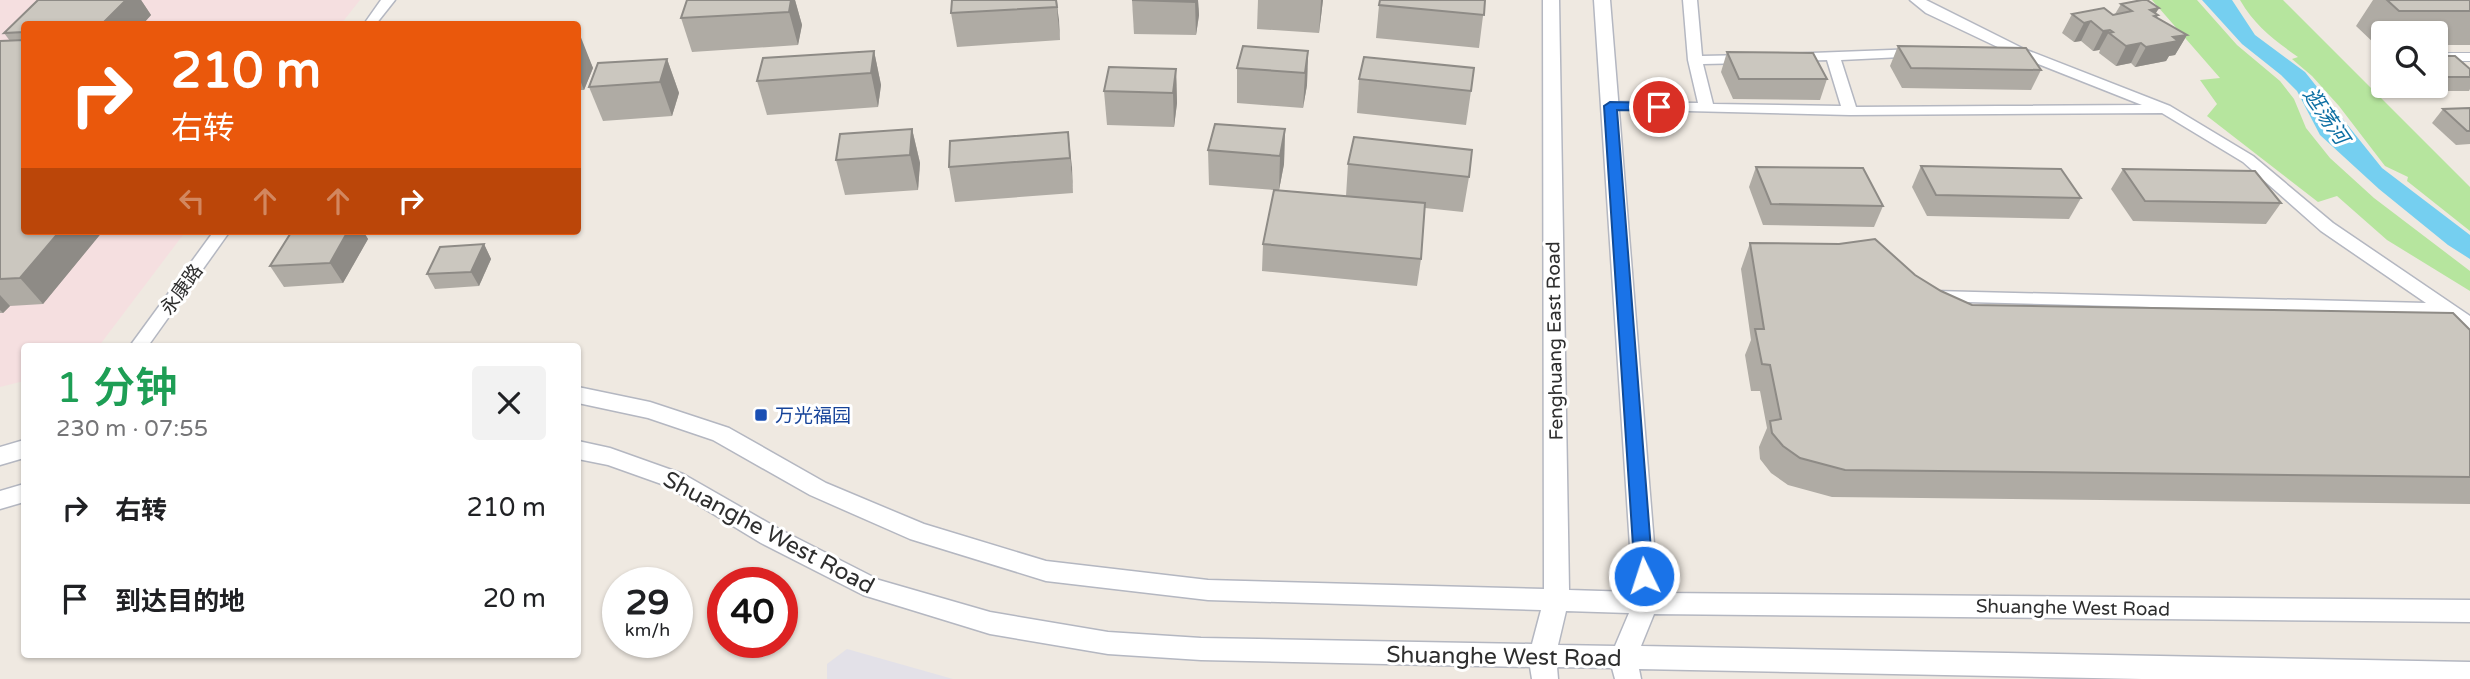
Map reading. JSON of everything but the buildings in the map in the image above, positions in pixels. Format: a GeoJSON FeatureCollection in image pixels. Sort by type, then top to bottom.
{"type":"FeatureCollection","features":[{"type":"Feature","properties":{"kind":"street"},"geometry":{"type":"LineString","coordinates":[[372,21],[388,0]]}},
{"type":"Feature","properties":{"kind":"street","name":"Fenghuang East Road"},"geometry":{"type":"LineString","coordinates":[[1544,668],[1557,599],[1550,0]]}},
{"type":"Feature","properties":{"kind":"street"},"geometry":{"type":"LineString","coordinates":[[1602,0],[1646,603],[1625,668]]}},
{"type":"Feature","properties":{"kind":"street"},"geometry":{"type":"LineString","coordinates":[[1690,0],[1695,61],[1707,109]]}},
{"type":"Feature","properties":{"kind":"street"},"geometry":{"type":"LineString","coordinates":[[1917,0],[1931,10],[2019,52],[2165,109],[2248,159],[2327,227],[2470,324]]}},
{"type":"Feature","properties":{"kind":"street"},"geometry":{"type":"LineString","coordinates":[[1695,61],[1887,52],[1935,53]]}},
{"type":"Feature","properties":{"kind":"street"},"geometry":{"type":"LineString","coordinates":[[1983,53],[2019,52]]}},
{"type":"Feature","properties":{"kind":"street"},"geometry":{"type":"LineString","coordinates":[[1833,56],[1850,111]]}},
{"type":"Feature","properties":{"kind":"street"},"geometry":{"type":"LineString","coordinates":[[1610,106],[1850,111],[2165,109]]}},
{"type":"Feature","properties":{"kind":"street","name":"永康路"},"geometry":{"type":"LineString","coordinates":[[141,343],[219,235]]}},
{"type":"Feature","properties":{"kind":"street"},"geometry":{"type":"LineString","coordinates":[[1935,297],[2445,309]]}},
{"type":"Feature","properties":{"kind":"street","name":"Shuanghe West Road"},"geometry":{"type":"LineString","coordinates":[[581,396],[650,410],[721,435],[818,489],[906,526],[1046,571],[1208,590],[1646,603],[2470,611]]}},
{"type":"Feature","properties":{"kind":"street"},"geometry":{"type":"LineString","coordinates":[[0,456],[21,450]]}},
{"type":"Feature","properties":{"kind":"street","name":"Shuanghe West Road"},"geometry":{"type":"LineString","coordinates":[[581,451],[610,457],[675,480],[770,536],[872,588],[990,623],[1108,643],[1544,668],[2470,674]]}},
{"type":"Feature","properties":{"kind":"street"},"geometry":{"type":"LineString","coordinates":[[0,500],[21,494]]}},
{"type":"Feature","properties":{"kind":"lane"},"geometry":{"type":"LineString","coordinates":[[2449,57],[2470,57]]}},
{"type":"Feature","properties":{"kind":"shaded area"},"geometry":{"type":"Polygon","coordinates":[[[0,0],[360,0],[343,21],[21,21],[21,235],[183,235],[101,343],[21,343],[21,382],[0,387],[0,0]]]}},
{"type":"Feature","properties":{"kind":"shaded area"},"geometry":{"type":"Polygon","coordinates":[[[847,649],[953,679],[827,679],[827,664],[847,649]]]}},
{"type":"Feature","properties":{"kind":"green space"},"geometry":{"type":"Polygon","coordinates":[[[2152,0],[2197,0],[2237,45],[2280,81],[2294,99],[2306,128],[2330,158],[2374,198],[2470,271],[2470,291],[2387,240],[2337,196],[2318,202],[2207,116],[2217,104],[2200,80],[2220,78],[2152,0]]]}},
{"type":"Feature","properties":{"kind":"green space"},"geometry":{"type":"Polygon","coordinates":[[[2240,0],[2283,0],[2371,88],[2371,98],[2381,98],[2470,187],[2470,231],[2407,181],[2408,177],[2385,166],[2339,106],[2312,76],[2292,59],[2298,57],[2266,32],[2240,0]]]}},
{"type":"Feature","properties":{"kind":"water","name":"逛荡河"},"geometry":{"type":"Polygon","coordinates":[[[2202,0],[2232,0],[2255,35],[2305,72],[2382,168],[2470,235],[2470,259],[2448,245],[2379,189],[2320,135],[2297,91],[2242,44],[2202,0]]]}},
{"type":"Feature","properties":{"kind":"place","name":"万光福园"},"geometry":{"type":"Point","coordinates":[761,415]}},
{"type":"Feature","properties":{"kind":"route"},"geometry":{"type":"LineString","coordinates":[[1644,576],[1610,106],[1659,107]]}}]}
